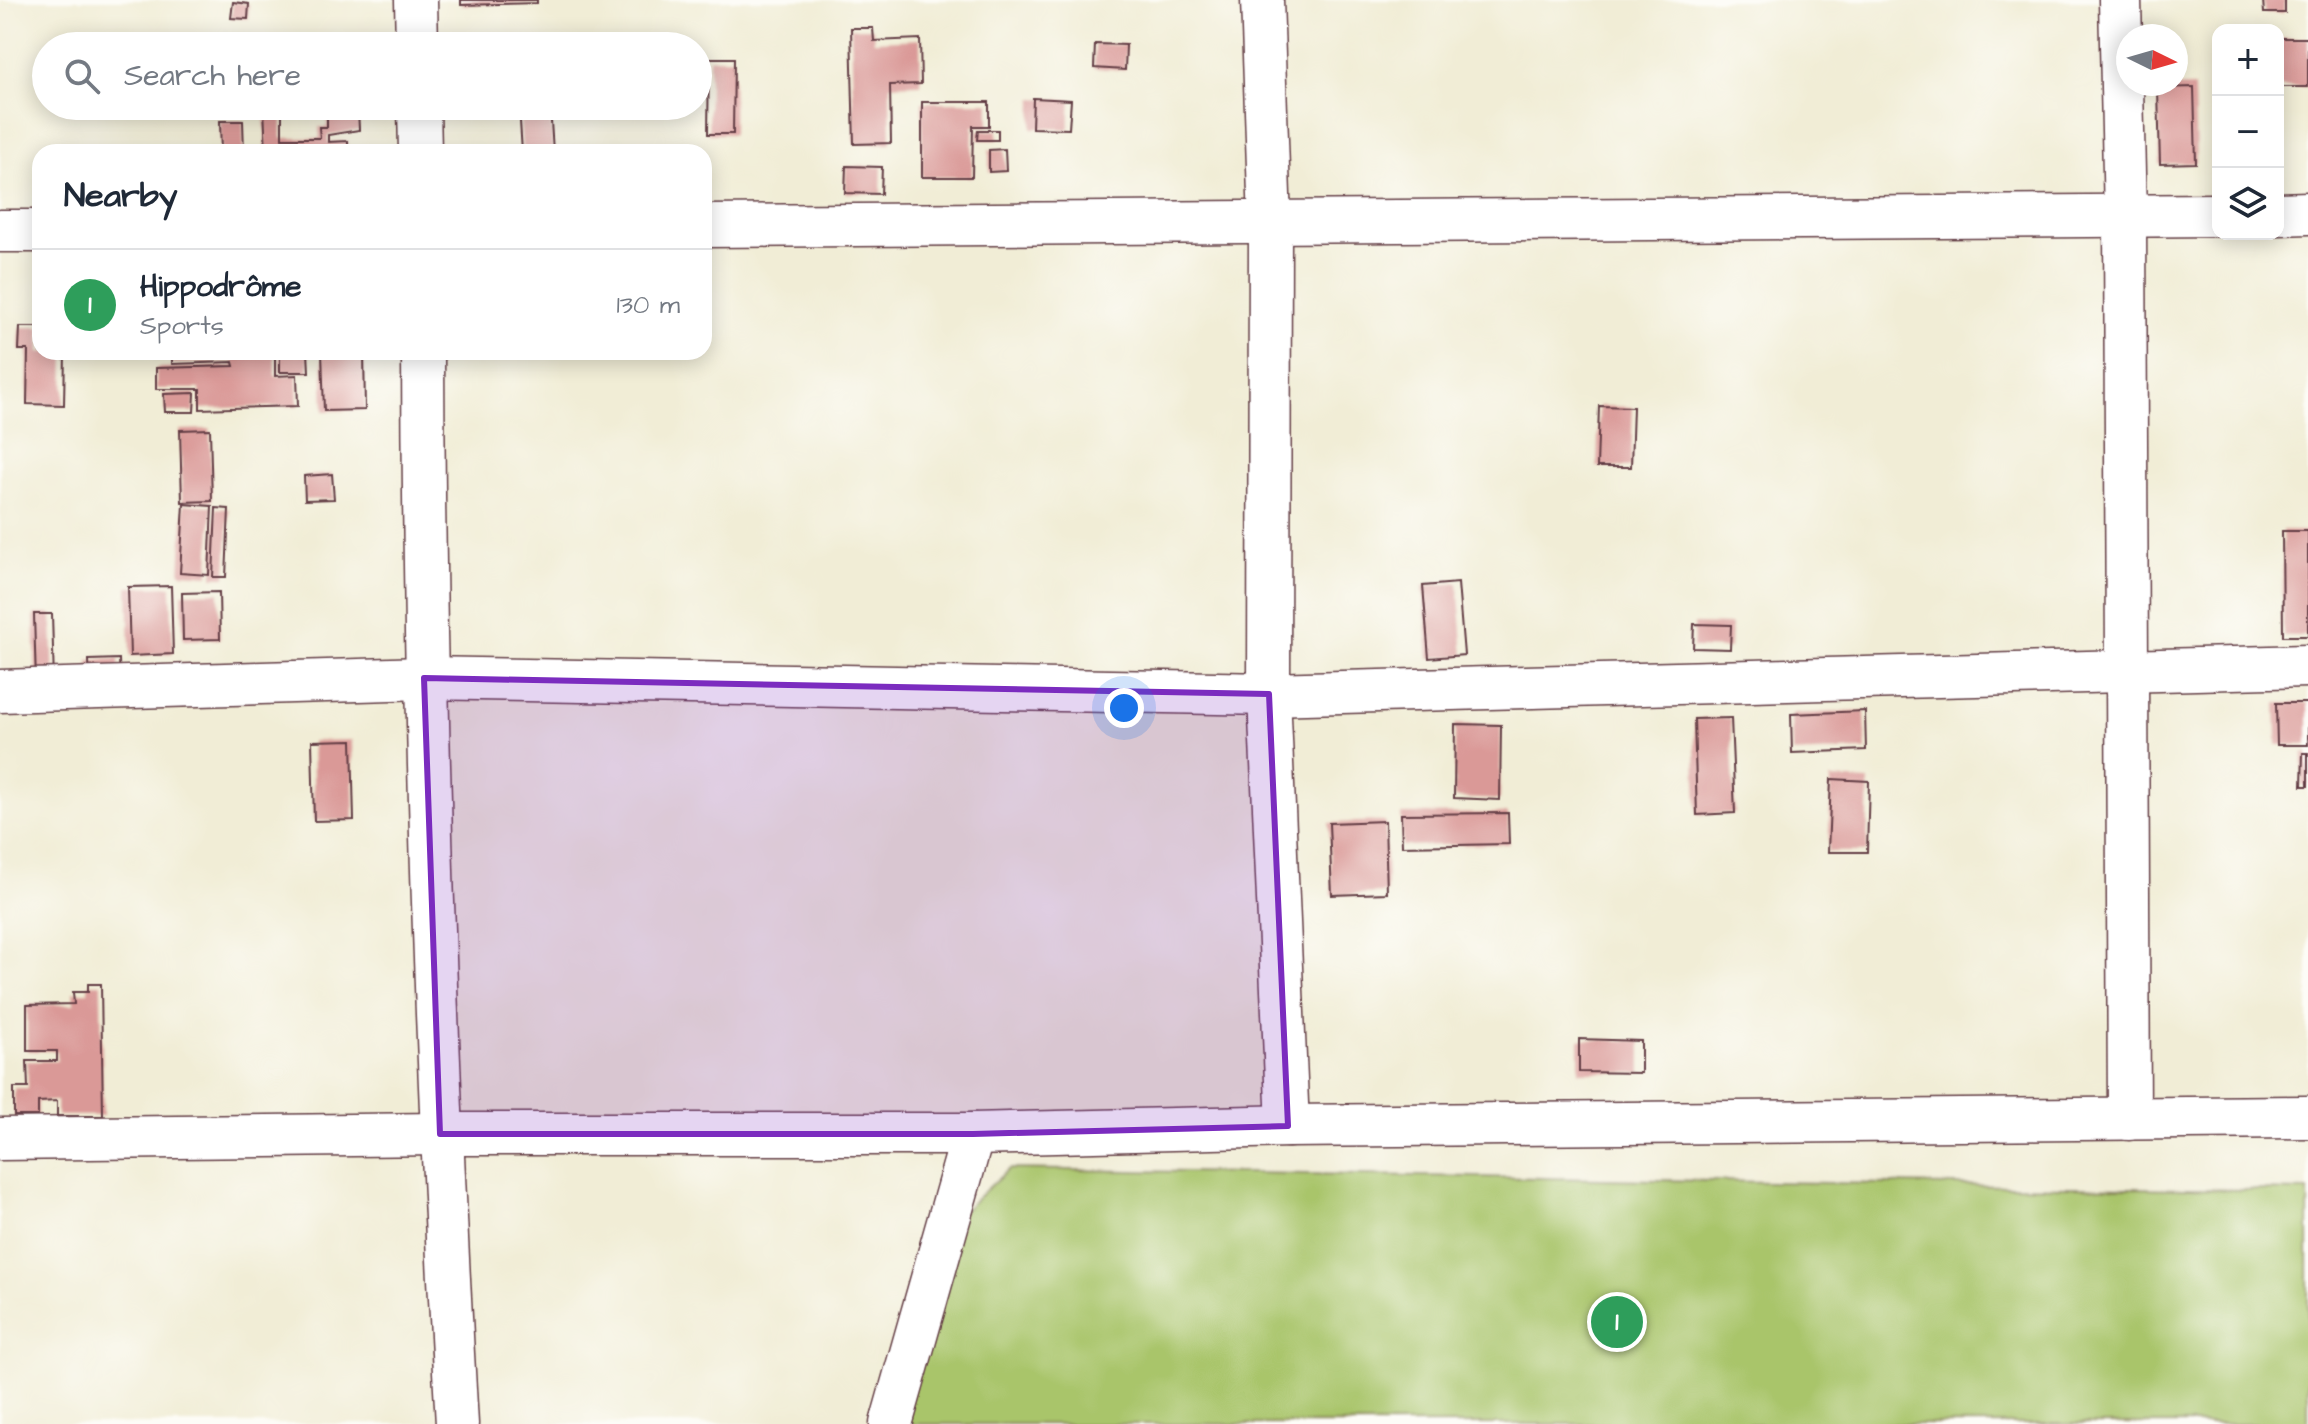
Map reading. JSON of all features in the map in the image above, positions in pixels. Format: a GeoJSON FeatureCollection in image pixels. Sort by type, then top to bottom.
{"type":"FeatureCollection","features":[{"type":"Feature","properties":{"kind":"street"},"geometry":{"type":"LineString","coordinates":[[416,0],[417,32]]}},
{"type":"Feature","properties":{"kind":"street"},"geometry":{"type":"LineString","coordinates":[[1262,0],[1270,223],[1269,694],[1288,1126]]}},
{"type":"Feature","properties":{"kind":"street"},"geometry":{"type":"LineString","coordinates":[[2120,0],[2125,217],[2129,1119]]}},
{"type":"Feature","properties":{"kind":"street"},"geometry":{"type":"LineString","coordinates":[[419,120],[420,144]]}},
{"type":"Feature","properties":{"kind":"street"},"geometry":{"type":"LineString","coordinates":[[2284,214],[2308,213]]}},
{"type":"Feature","properties":{"kind":"street"},"geometry":{"type":"LineString","coordinates":[[712,226],[2212,215]]}},
{"type":"Feature","properties":{"kind":"street"},"geometry":{"type":"LineString","coordinates":[[0,231],[32,231]]}},
{"type":"Feature","properties":{"kind":"street"},"geometry":{"type":"LineString","coordinates":[[423,360],[424,678],[440,1134],[457,1424]]}},
{"type":"Feature","properties":{"kind":"street"},"geometry":{"type":"LineString","coordinates":[[0,691],[424,678],[1269,694],[2308,666]]}},
{"type":"Feature","properties":{"kind":"street"},"geometry":{"type":"LineString","coordinates":[[0,1139],[440,1134],[973,1134],[1288,1126],[2308,1117]]}},
{"type":"Feature","properties":{"kind":"street"},"geometry":{"type":"LineString","coordinates":[[891,1424],[973,1134]]}},
{"type":"Feature","properties":{"kind":"highlighted area"},"geometry":{"type":"Polygon","coordinates":[[[424,678],[1269,694],[1288,1126],[973,1134],[440,1134],[424,678]]]}},
{"type":"Feature","properties":{"kind":"green space"},"geometry":{"type":"Polygon","coordinates":[[[1009,1169],[2308,1191],[2308,1424],[899,1424],[953,1220],[1009,1169]]]}},
{"type":"Feature","properties":{"kind":"building"},"geometry":{"type":"Polygon","coordinates":[[[461,0],[537,0],[537,3],[461,5],[461,0]]]}},
{"type":"Feature","properties":{"kind":"building"},"geometry":{"type":"Polygon","coordinates":[[[2263,0],[2285,0],[2285,13],[2264,13],[2263,0]]]}},
{"type":"Feature","properties":{"kind":"building"},"geometry":{"type":"Polygon","coordinates":[[[233,2],[249,4],[248,19],[231,18],[233,2]]]}},
{"type":"Feature","properties":{"kind":"building"},"geometry":{"type":"Polygon","coordinates":[[[851,28],[873,28],[874,41],[920,39],[921,84],[890,85],[891,143],[854,144],[851,28]]]}},
{"type":"Feature","properties":{"kind":"building"},"geometry":{"type":"Polygon","coordinates":[[[2284,38],[2308,38],[2308,87],[2284,87],[2284,38]]]}},
{"type":"Feature","properties":{"kind":"building"},"geometry":{"type":"Polygon","coordinates":[[[1095,44],[1126,45],[1125,70],[1094,68],[1095,44]]]}},
{"type":"Feature","properties":{"kind":"building"},"geometry":{"type":"Polygon","coordinates":[[[712,58],[734,58],[733,134],[708,134],[708,120],[712,120],[712,58]]]}},
{"type":"Feature","properties":{"kind":"building"},"geometry":{"type":"Polygon","coordinates":[[[2188,87],[2194,87],[2196,163],[2160,164],[2158,96],[2188,96],[2188,87]]]}},
{"type":"Feature","properties":{"kind":"building"},"geometry":{"type":"Polygon","coordinates":[[[1033,98],[1071,100],[1069,129],[1032,128],[1033,98]]]}},
{"type":"Feature","properties":{"kind":"building"},"geometry":{"type":"Polygon","coordinates":[[[922,102],[989,102],[989,126],[973,126],[972,177],[922,177],[922,102]]]}},
{"type":"Feature","properties":{"kind":"building"},"geometry":{"type":"Polygon","coordinates":[[[265,120],[282,120],[282,138],[320,138],[319,127],[327,127],[327,120],[358,120],[359,130],[328,135],[328,142],[348,141],[348,144],[266,144],[265,120]]]}},
{"type":"Feature","properties":{"kind":"building"},"geometry":{"type":"Polygon","coordinates":[[[520,120],[551,120],[552,144],[521,144],[520,120]]]}},
{"type":"Feature","properties":{"kind":"building"},"geometry":{"type":"Polygon","coordinates":[[[220,121],[243,121],[244,144],[221,144],[220,121]]]}},
{"type":"Feature","properties":{"kind":"building"},"geometry":{"type":"Polygon","coordinates":[[[978,130],[998,130],[998,140],[977,140],[978,130]]]}},
{"type":"Feature","properties":{"kind":"building"},"geometry":{"type":"Polygon","coordinates":[[[1005,149],[1006,171],[989,172],[989,150],[1005,149]]]}},
{"type":"Feature","properties":{"kind":"building"},"geometry":{"type":"Polygon","coordinates":[[[846,166],[882,167],[881,194],[845,193],[846,166]]]}},
{"type":"Feature","properties":{"kind":"building"},"geometry":{"type":"Polygon","coordinates":[[[20,327],[32,327],[32,360],[65,360],[64,405],[27,404],[28,350],[19,350],[20,327]]]}},
{"type":"Feature","properties":{"kind":"building"},"geometry":{"type":"Polygon","coordinates":[[[172,360],[275,360],[275,376],[297,375],[298,406],[200,409],[200,389],[156,389],[156,368],[234,366],[233,362],[172,364],[172,360]]]}},
{"type":"Feature","properties":{"kind":"building"},"geometry":{"type":"Polygon","coordinates":[[[280,360],[308,360],[309,372],[280,372],[280,360]]]}},
{"type":"Feature","properties":{"kind":"building"},"geometry":{"type":"Polygon","coordinates":[[[322,360],[364,360],[365,410],[324,411],[322,360]]]}},
{"type":"Feature","properties":{"kind":"building"},"geometry":{"type":"Polygon","coordinates":[[[195,393],[194,412],[165,412],[164,394],[195,393]]]}},
{"type":"Feature","properties":{"kind":"building"},"geometry":{"type":"Polygon","coordinates":[[[1599,406],[1633,407],[1631,467],[1597,467],[1599,406]]]}},
{"type":"Feature","properties":{"kind":"building"},"geometry":{"type":"Polygon","coordinates":[[[210,429],[212,501],[182,502],[180,430],[210,429]]]}},
{"type":"Feature","properties":{"kind":"building"},"geometry":{"type":"Polygon","coordinates":[[[332,474],[334,499],[305,500],[304,476],[332,474]]]}},
{"type":"Feature","properties":{"kind":"building"},"geometry":{"type":"Polygon","coordinates":[[[184,504],[212,506],[209,575],[180,573],[184,504]]]}},
{"type":"Feature","properties":{"kind":"building"},"geometry":{"type":"Polygon","coordinates":[[[216,508],[229,509],[226,577],[213,577],[216,508]]]}},
{"type":"Feature","properties":{"kind":"building"},"geometry":{"type":"Polygon","coordinates":[[[2282,531],[2308,531],[2308,636],[2283,636],[2282,531]]]}},
{"type":"Feature","properties":{"kind":"building"},"geometry":{"type":"Polygon","coordinates":[[[1458,583],[1464,655],[1429,658],[1423,586],[1458,583]]]}},
{"type":"Feature","properties":{"kind":"building"},"geometry":{"type":"Polygon","coordinates":[[[171,586],[173,654],[130,656],[128,587],[171,586]]]}},
{"type":"Feature","properties":{"kind":"building"},"geometry":{"type":"Polygon","coordinates":[[[219,592],[220,639],[183,640],[182,593],[219,592]]]}},
{"type":"Feature","properties":{"kind":"building"},"geometry":{"type":"Polygon","coordinates":[[[34,614],[52,614],[54,683],[36,683],[34,614]]]}},
{"type":"Feature","properties":{"kind":"building"},"geometry":{"type":"Polygon","coordinates":[[[1694,624],[1731,625],[1730,649],[1693,648],[1694,624]]]}},
{"type":"Feature","properties":{"kind":"building"},"geometry":{"type":"Polygon","coordinates":[[[119,659],[120,684],[90,685],[89,660],[119,659]]]}},
{"type":"Feature","properties":{"kind":"building"},"geometry":{"type":"Polygon","coordinates":[[[2276,703],[2308,703],[2308,745],[2277,745],[2276,703]]]}},
{"type":"Feature","properties":{"kind":"building"},"geometry":{"type":"Polygon","coordinates":[[[1865,711],[1866,750],[1792,753],[1791,714],[1865,711]]]}},
{"type":"Feature","properties":{"kind":"building"},"geometry":{"type":"Polygon","coordinates":[[[1731,718],[1735,813],[1697,815],[1694,719],[1731,718]]]}},
{"type":"Feature","properties":{"kind":"building"},"geometry":{"type":"Polygon","coordinates":[[[1455,724],[1501,725],[1500,800],[1454,798],[1455,724]]]}},
{"type":"Feature","properties":{"kind":"building"},"geometry":{"type":"Polygon","coordinates":[[[352,740],[354,820],[314,821],[312,741],[352,740]]]}},
{"type":"Feature","properties":{"kind":"building"},"geometry":{"type":"Polygon","coordinates":[[[2303,753],[2308,753],[2308,786],[2302,786],[2303,753]]]}},
{"type":"Feature","properties":{"kind":"building"},"geometry":{"type":"Polygon","coordinates":[[[1831,779],[1869,781],[1867,852],[1828,852],[1831,779]]]}},
{"type":"Feature","properties":{"kind":"building"},"geometry":{"type":"Polygon","coordinates":[[[1508,813],[1509,844],[1402,846],[1401,814],[1508,813]]]}},
{"type":"Feature","properties":{"kind":"building"},"geometry":{"type":"Polygon","coordinates":[[[1385,821],[1387,893],[1332,895],[1329,823],[1385,821]]]}},
{"type":"Feature","properties":{"kind":"building"},"geometry":{"type":"Polygon","coordinates":[[[88,984],[101,984],[103,1116],[57,1116],[57,1101],[38,1102],[38,1116],[14,1116],[14,1088],[28,1088],[27,1061],[57,1061],[57,1051],[27,1051],[27,1005],[74,1004],[73,992],[88,992],[88,984]]]}},
{"type":"Feature","properties":{"kind":"building"},"geometry":{"type":"Polygon","coordinates":[[[1579,1039],[1641,1041],[1641,1073],[1579,1072],[1579,1039]]]}},
{"type":"Feature","properties":{"kind":"place","name":"Hippodrôme"},"geometry":{"type":"Point","coordinates":[1617,1322]}}]}
